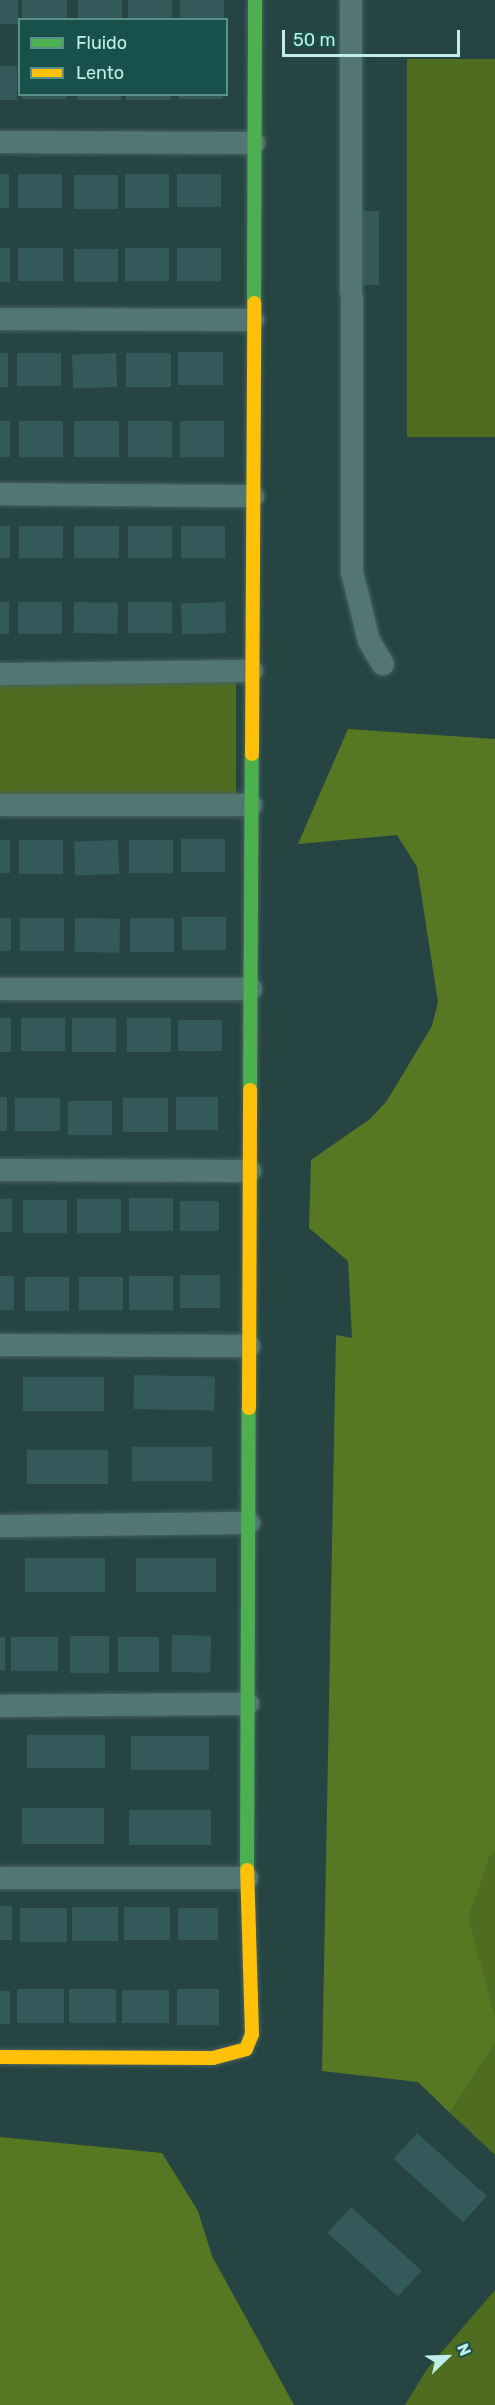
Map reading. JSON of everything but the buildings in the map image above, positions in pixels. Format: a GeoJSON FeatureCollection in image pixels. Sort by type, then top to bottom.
{"type":"FeatureCollection","features":[{"type":"Feature","properties":{"kind":"street"},"geometry":{"type":"LineString","coordinates":[[0,2058],[213,2058],[246,2049],[254,2018],[247,1878],[255,0]]}},
{"type":"Feature","properties":{"kind":"street"},"geometry":{"type":"LineString","coordinates":[[351,0],[352,572],[369,641],[383,664]]}},
{"type":"Feature","properties":{"kind":"street"},"geometry":{"type":"LineString","coordinates":[[0,142],[254,143]]}},
{"type":"Feature","properties":{"kind":"street"},"geometry":{"type":"LineString","coordinates":[[0,319],[254,320]]}},
{"type":"Feature","properties":{"kind":"street"},"geometry":{"type":"LineString","coordinates":[[0,495],[253,496]]}},
{"type":"Feature","properties":{"kind":"street"},"geometry":{"type":"LineString","coordinates":[[0,674],[252,671]]}},
{"type":"Feature","properties":{"kind":"street"},"geometry":{"type":"LineString","coordinates":[[0,805],[252,805]]}},
{"type":"Feature","properties":{"kind":"street"},"geometry":{"type":"LineString","coordinates":[[0,989],[250,989]]}},
{"type":"Feature","properties":{"kind":"street"},"geometry":{"type":"LineString","coordinates":[[0,1170],[250,1171]]}},
{"type":"Feature","properties":{"kind":"street"},"geometry":{"type":"LineString","coordinates":[[0,1345],[249,1346]]}},
{"type":"Feature","properties":{"kind":"street"},"geometry":{"type":"LineString","coordinates":[[0,1526],[249,1523]]}},
{"type":"Feature","properties":{"kind":"street"},"geometry":{"type":"LineString","coordinates":[[0,1706],[248,1704]]}},
{"type":"Feature","properties":{"kind":"street"},"geometry":{"type":"LineString","coordinates":[[0,1878],[247,1878]]}},
{"type":"Feature","properties":{"kind":"green space"},"geometry":{"type":"Polygon","coordinates":[[[407,59],[495,59],[495,437],[407,437],[407,59]]]}},
{"type":"Feature","properties":{"kind":"green space"},"geometry":{"type":"Polygon","coordinates":[[[0,676],[236,676],[236,795],[0,795],[0,676]]]}},
{"type":"Feature","properties":{"kind":"green space"},"geometry":{"type":"Polygon","coordinates":[[[348,729],[495,739],[495,1853],[489,1857],[468,1918],[495,2016],[495,2043],[450,2113],[418,2082],[322,2071],[336,1335],[352,1338],[348,1261],[309,1228],[311,1160],[370,1119],[386,1102],[432,1026],[438,1002],[417,867],[397,835],[298,844],[348,729]]]}},
{"type":"Feature","properties":{"kind":"green space"},"geometry":{"type":"Polygon","coordinates":[[[495,1853],[495,2016],[467,1918],[489,1856],[495,1853]]]}},
{"type":"Feature","properties":{"kind":"green space"},"geometry":{"type":"Polygon","coordinates":[[[495,2043],[495,2155],[450,2113],[495,2043]]]}},
{"type":"Feature","properties":{"kind":"green space"},"geometry":{"type":"Polygon","coordinates":[[[0,2137],[162,2153],[198,2211],[212,2256],[294,2405],[0,2405],[0,2137]]]}},
{"type":"Feature","properties":{"kind":"green space"},"geometry":{"type":"Polygon","coordinates":[[[495,2290],[495,2405],[405,2405],[427,2369],[495,2290]]]}},
{"type":"Feature","properties":{"kind":"traffic: fast"},"geometry":{"type":"LineString","coordinates":[[254,303],[255,0]]}},
{"type":"Feature","properties":{"kind":"traffic: fast"},"geometry":{"type":"LineString","coordinates":[[250,1090],[252,754]]}},
{"type":"Feature","properties":{"kind":"traffic: fast"},"geometry":{"type":"LineString","coordinates":[[247,1870],[249,1408]]}},
{"type":"Feature","properties":{"kind":"traffic: slow"},"geometry":{"type":"LineString","coordinates":[[252,754],[254,303]]}},
{"type":"Feature","properties":{"kind":"traffic: slow"},"geometry":{"type":"LineString","coordinates":[[249,1408],[250,1090]]}},
{"type":"Feature","properties":{"kind":"traffic: slow"},"geometry":{"type":"LineString","coordinates":[[0,2057],[213,2058],[246,2049],[252,2034],[247,1870]]}}]}
